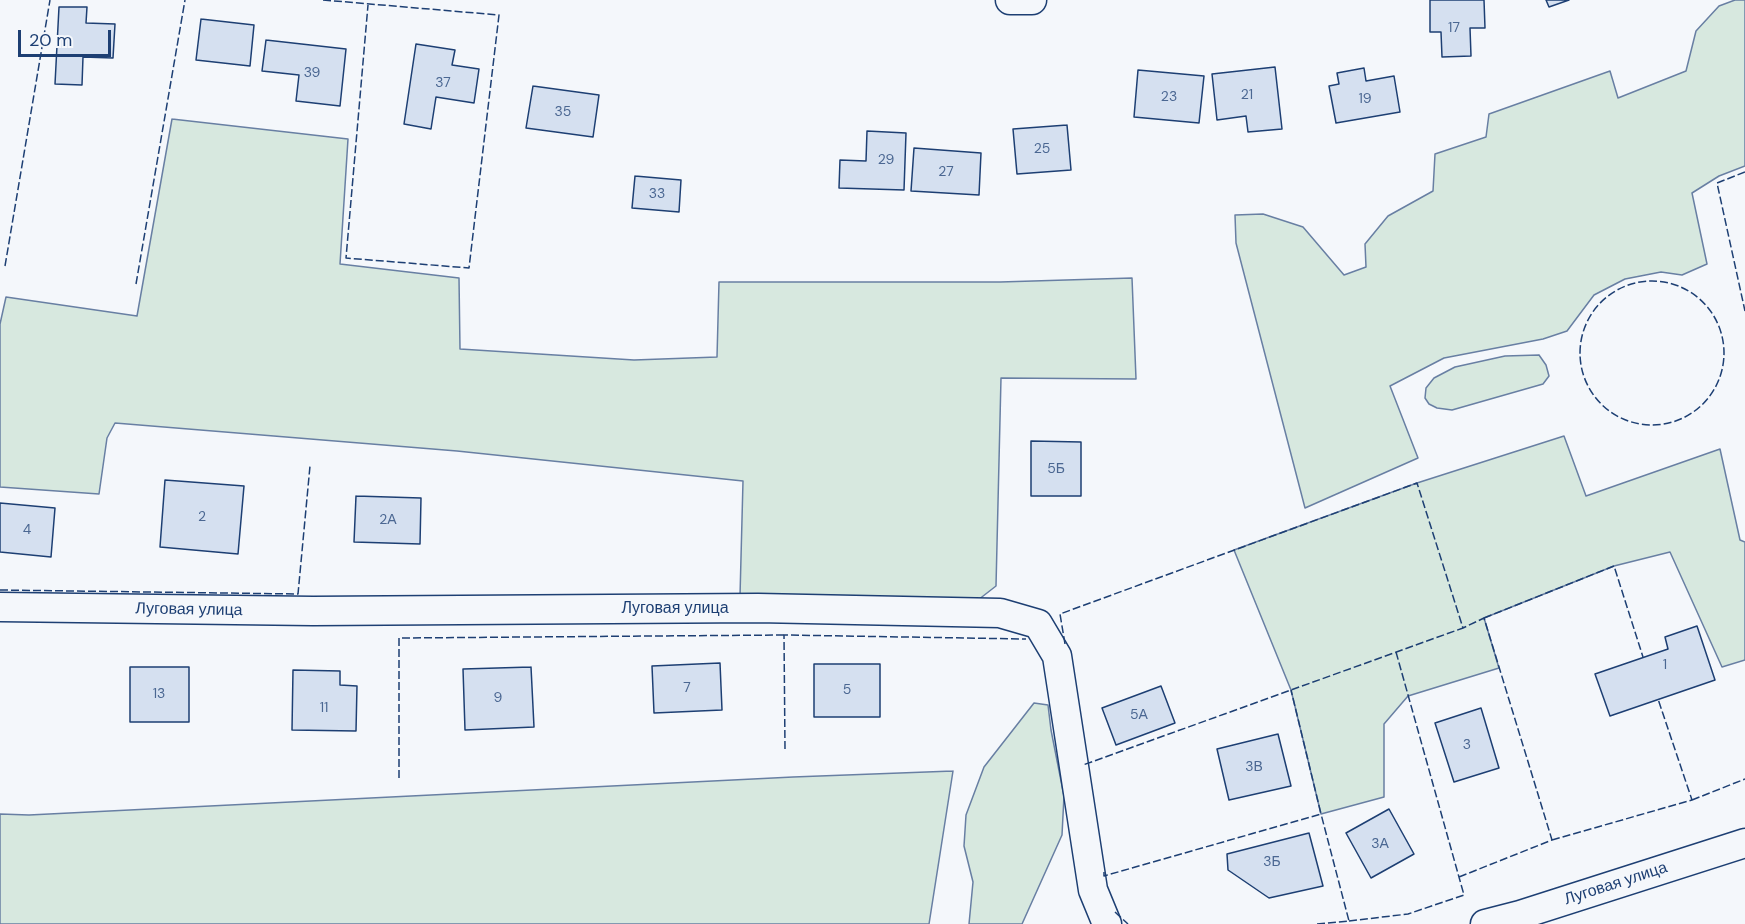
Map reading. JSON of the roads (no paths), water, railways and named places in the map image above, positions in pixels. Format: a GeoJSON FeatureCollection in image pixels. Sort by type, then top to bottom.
{"type":"FeatureCollection","features":[{"type":"Feature","properties":{"kind":"street"},"geometry":{"type":"LineString","coordinates":[[1010,0],[1032,0]]}},
{"type":"Feature","properties":{"kind":"street","name":"Луговая улица"},"geometry":{"type":"LineString","coordinates":[[0,607],[313,611],[758,608],[1000,613],[1038,624],[1057,656],[1093,890],[1107,924]]}},
{"type":"Feature","properties":{"kind":"street","name":"Луговая улица"},"geometry":{"type":"LineString","coordinates":[[1485,924],[1520,915],[1745,843]]}}]}
